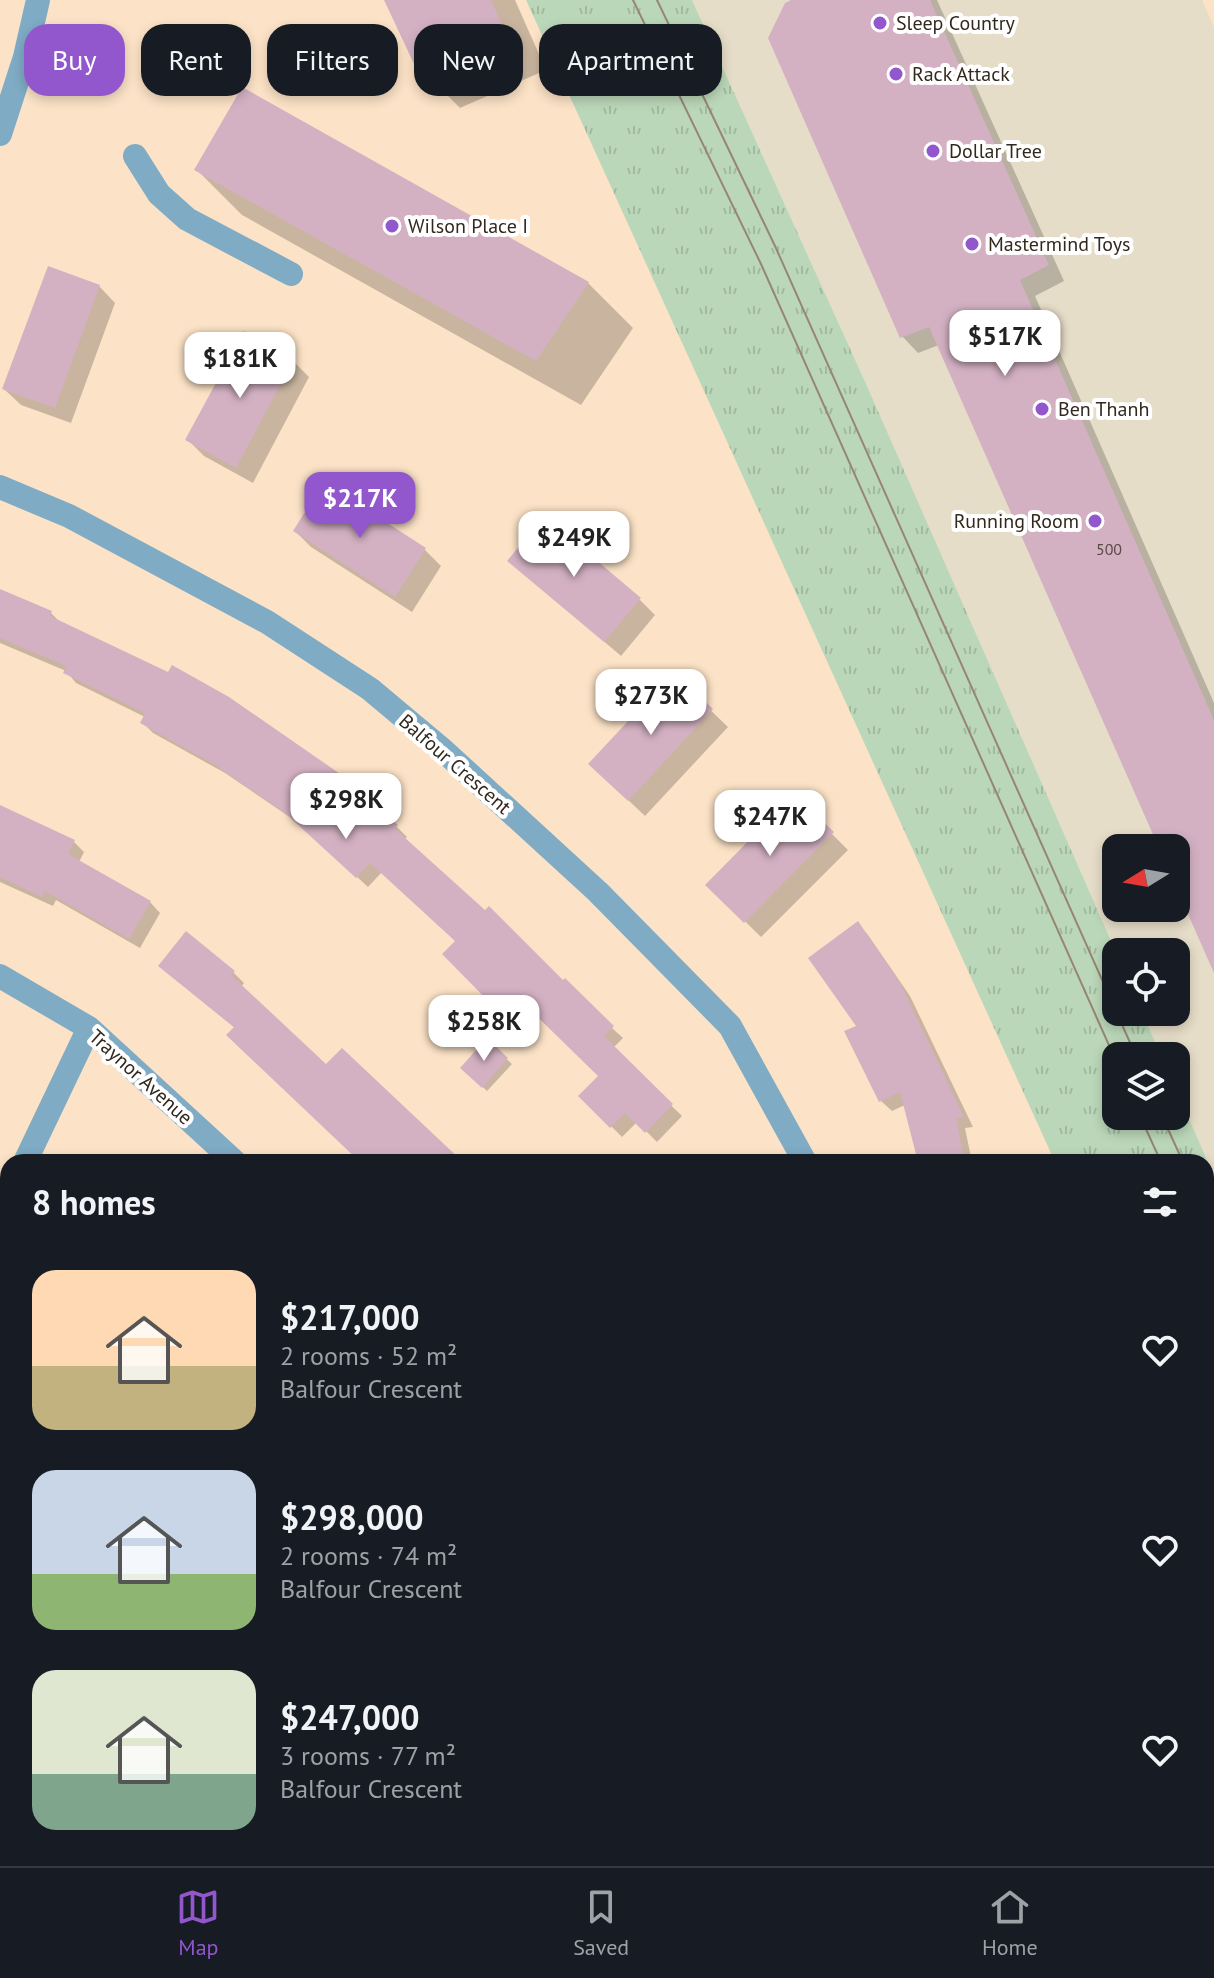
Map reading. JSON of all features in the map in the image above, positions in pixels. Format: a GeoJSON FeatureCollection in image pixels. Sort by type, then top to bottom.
{"type":"FeatureCollection","features":[{"type":"Feature","properties":{"kind":"street"},"geometry":{"type":"LineString","coordinates":[[0,134],[25,57],[38,0]]}},
{"type":"Feature","properties":{"kind":"street"},"geometry":{"type":"LineString","coordinates":[[135,156],[159,194],[187,219],[291,274]]}},
{"type":"Feature","properties":{"kind":"street","name":"Balfour Crescent"},"geometry":{"type":"LineString","coordinates":[[0,487],[69,516],[267,622],[370,689],[444,751],[598,892],[730,1026],[801,1154]]}},
{"type":"Feature","properties":{"kind":"street","name":"Traynor Avenue"},"geometry":{"type":"LineString","coordinates":[[0,976],[89,1028],[226,1154]]}},
{"type":"Feature","properties":{"kind":"street"},"geometry":{"type":"LineString","coordinates":[[29,1154],[89,1028]]}},
{"type":"Feature","properties":{"kind":"shaded area"},"geometry":{"type":"Polygon","coordinates":[[[692,0],[1202,0],[1214,27],[1214,1154],[1204,1154],[1190,1121],[1190,1042],[1155,1042],[1148,1026],[1190,1026],[1190,938],[1110,938],[1103,922],[1190,922],[1190,834],[1102,834],[1102,920],[867,386],[722,66],[722,24],[703,24],[692,0]]]}},
{"type":"Feature","properties":{"kind":"green space"},"geometry":{"type":"Polygon","coordinates":[[[526,0],[692,0],[703,24],[539,24],[539,29],[526,0]]]}},
{"type":"Feature","properties":{"kind":"green space"},"geometry":{"type":"Polygon","coordinates":[[[722,66],[867,386],[1110,938],[1102,938],[1102,1026],[1148,1026],[1155,1042],[1102,1042],[1102,1130],[1190,1130],[1190,1121],[1204,1154],[1051,1154],[570,96],[722,96],[722,66]]]}},
{"type":"Feature","properties":{"kind":"building"},"geometry":{"type":"Polygon","coordinates":[[[384,0],[491,0],[502,24],[414,24],[414,64],[398,24],[384,0]]]}},
{"type":"Feature","properties":{"kind":"building"},"geometry":{"type":"Polygon","coordinates":[[[791,0],[930,0],[1049,265],[1020,280],[1214,720],[1214,973],[1190,919],[1190,834],[1153,834],[929,327],[900,338],[768,38],[785,3],[791,0]]]}},
{"type":"Feature","properties":{"kind":"building","name":"Wilson Place I"},"geometry":{"type":"Polygon","coordinates":[[[251,92],[589,282],[536,361],[194,170],[237,96],[251,96],[251,92]]]}},
{"type":"Feature","properties":{"kind":"building"},"geometry":{"type":"Polygon","coordinates":[[[48,266],[100,285],[55,408],[2,389],[48,266]]]}},
{"type":"Feature","properties":{"kind":"building"},"geometry":{"type":"Polygon","coordinates":[[[244,331],[294,359],[236,468],[185,440],[244,331]]]}},
{"type":"Feature","properties":{"kind":"building"},"geometry":{"type":"Polygon","coordinates":[[[324,482],[426,548],[395,597],[293,531],[324,482]]]}},
{"type":"Feature","properties":{"kind":"building"},"geometry":{"type":"Polygon","coordinates":[[[544,516],[641,598],[604,642],[507,561],[544,516]]]}},
{"type":"Feature","properties":{"kind":"building"},"geometry":{"type":"Polygon","coordinates":[[[0,589],[52,611],[50,616],[168,672],[172,665],[229,697],[346,778],[398,825],[394,828],[485,910],[489,906],[614,1026],[604,1036],[673,1104],[645,1133],[625,1113],[610,1128],[578,1096],[598,1076],[516,996],[500,1013],[442,954],[455,941],[370,863],[356,878],[284,812],[212,763],[140,723],[145,713],[63,673],[66,666],[0,638],[0,589]]]}},
{"type":"Feature","properties":{"kind":"building"},"geometry":{"type":"Polygon","coordinates":[[[674,672],[713,709],[628,801],[588,764],[674,672]]]}},
{"type":"Feature","properties":{"kind":"building"},"geometry":{"type":"Polygon","coordinates":[[[795,794],[834,832],[744,923],[705,885],[795,794]]]}},
{"type":"Feature","properties":{"kind":"building"},"geometry":{"type":"Polygon","coordinates":[[[0,805],[75,840],[68,854],[151,901],[129,939],[45,891],[42,897],[0,877],[0,805]]]}},
{"type":"Feature","properties":{"kind":"building"},"geometry":{"type":"Polygon","coordinates":[[[858,921],[900,983],[964,1117],[956,1118],[963,1154],[916,1154],[900,1092],[879,1102],[844,1031],[856,1026],[808,958],[858,921]]]}},
{"type":"Feature","properties":{"kind":"building"},"geometry":{"type":"Polygon","coordinates":[[[186,931],[235,971],[231,975],[326,1064],[342,1048],[455,1154],[352,1154],[226,1035],[234,1027],[158,966],[186,931]]]}},
{"type":"Feature","properties":{"kind":"building"},"geometry":{"type":"Polygon","coordinates":[[[487,1038],[508,1058],[482,1088],[460,1068],[487,1038]]]}},
{"type":"Feature","properties":{"kind":"tram line"},"geometry":{"type":"LineString","coordinates":[[633,0],[761,264],[1108,1042]]}},
{"type":"Feature","properties":{"kind":"tram line"},"geometry":{"type":"LineString","coordinates":[[657,0],[775,246],[1130,1042]]}},
{"type":"Feature","properties":{"kind":"tram line"},"geometry":{"type":"LineString","coordinates":[[1146,1130],[1157,1154]]}},
{"type":"Feature","properties":{"kind":"tram line"},"geometry":{"type":"LineString","coordinates":[[1168,1130],[1179,1154]]}},
{"type":"Feature","properties":{"kind":"place","name":"Sleep Country"},"geometry":{"type":"Point","coordinates":[880,23]}},
{"type":"Feature","properties":{"kind":"place","name":"Rack Attack"},"geometry":{"type":"Point","coordinates":[896,74]}},
{"type":"Feature","properties":{"kind":"place","name":"Dollar Tree"},"geometry":{"type":"Point","coordinates":[933,151]}},
{"type":"Feature","properties":{"kind":"place","name":"Wilson Place I"},"geometry":{"type":"Point","coordinates":[392,226]}},
{"type":"Feature","properties":{"kind":"place","name":"Mastermind Toys"},"geometry":{"type":"Point","coordinates":[972,244]}},
{"type":"Feature","properties":{"kind":"place","name":"Ben Thanh"},"geometry":{"type":"Point","coordinates":[1042,409]}},
{"type":"Feature","properties":{"kind":"place","name":"Running Room"},"geometry":{"type":"Point","coordinates":[1095,521]}}]}
